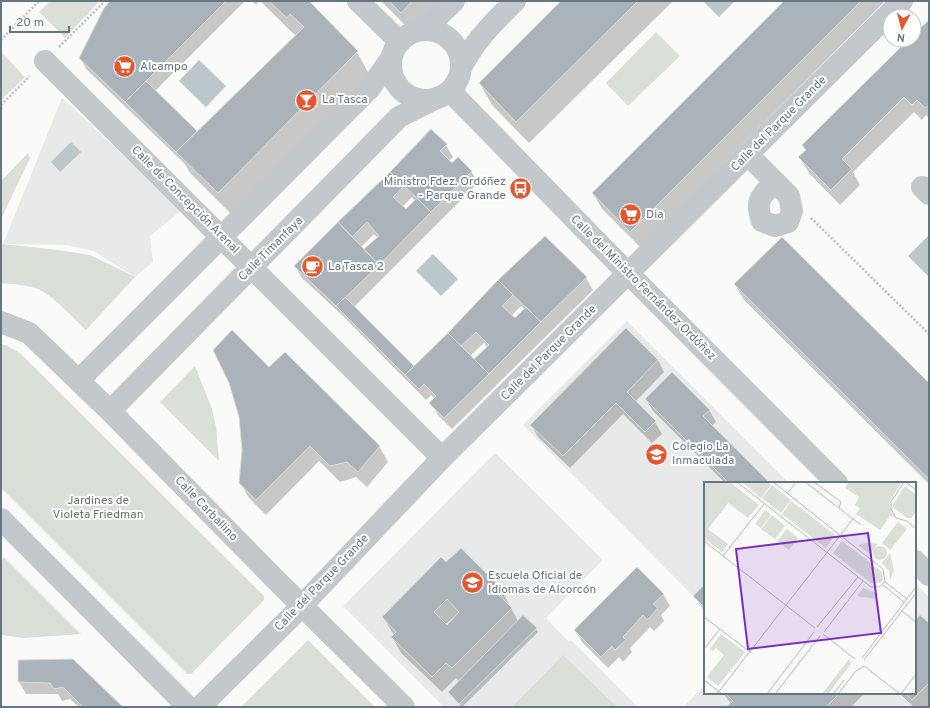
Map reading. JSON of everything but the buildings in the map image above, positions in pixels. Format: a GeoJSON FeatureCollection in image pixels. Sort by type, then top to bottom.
{"type":"FeatureCollection","features":[{"type":"Feature","properties":{"kind":"street"},"geometry":{"type":"LineString","coordinates":[[358,1],[396,49],[392,72],[398,86],[409,96],[424,100],[444,94],[458,80],[461,68],[470,49],[515,1]]}},
{"type":"Feature","properties":{"kind":"street"},"geometry":{"type":"LineString","coordinates":[[424,30],[454,1]]}},
{"type":"Feature","properties":{"kind":"street","name":"Calle del Parque Grande"},"geometry":{"type":"LineString","coordinates":[[200,707],[302,606],[442,458],[629,274],[902,1]]}},
{"type":"Feature","properties":{"kind":"street"},"geometry":{"type":"LineString","coordinates":[[79,380],[370,88],[396,49],[411,34],[424,30],[436,32],[451,41],[460,56],[461,68]]}},
{"type":"Feature","properties":{"kind":"street","name":"Calle de Concepción Arenal"},"geometry":{"type":"LineString","coordinates":[[46,61],[442,458]]}},
{"type":"Feature","properties":{"kind":"street","name":"Calle Timanfaya"},"geometry":{"type":"LineString","coordinates":[[110,410],[253,268],[399,117],[444,94]]}},
{"type":"Feature","properties":{"kind":"street","name":"Calle del Ministro Fernández Ordóñez"},"geometry":{"type":"LineString","coordinates":[[444,94],[629,274],[836,482]]}},
{"type":"Feature","properties":{"kind":"street"},"geometry":{"type":"LineString","coordinates":[[748,155],[789,196],[792,211],[788,222],[775,226],[762,221],[758,210],[760,197],[768,189]]}},
{"type":"Feature","properties":{"kind":"street","name":"Calle Carballino"},"geometry":{"type":"LineString","coordinates":[[1,322],[29,333],[79,380],[404,707]]}},
{"type":"Feature","properties":{"kind":"street"},"geometry":{"type":"LineString","coordinates":[[1,519],[188,707]]}},
{"type":"Feature","properties":{"kind":"street"},"geometry":{"type":"LineString","coordinates":[[916,562],[929,575]]}},
{"type":"Feature","properties":{"kind":"path"},"geometry":{"type":"LineString","coordinates":[[1,40],[38,1]]}},
{"type":"Feature","properties":{"kind":"path"},"geometry":{"type":"LineString","coordinates":[[789,196],[929,334]]}},
{"type":"Feature","properties":{"kind":"shaded area"},"geometry":{"type":"Polygon","coordinates":[[[703,1],[735,1],[719,17],[703,1]]]}},
{"type":"Feature","properties":{"kind":"shaded area"},"geometry":{"type":"Polygon","coordinates":[[[199,60],[226,86],[206,107],[179,81],[199,60]]]}},
{"type":"Feature","properties":{"kind":"shaded area"},"geometry":{"type":"Polygon","coordinates":[[[62,98],[182,210],[150,236],[153,262],[135,277],[94,251],[67,245],[3,244],[62,98]]]}},
{"type":"Feature","properties":{"kind":"shaded area"},"geometry":{"type":"Polygon","coordinates":[[[71,142],[81,152],[60,172],[51,162],[71,142]]]}},
{"type":"Feature","properties":{"kind":"shaded area"},"geometry":{"type":"Polygon","coordinates":[[[929,235],[929,277],[908,256],[929,235]]]}},
{"type":"Feature","properties":{"kind":"shaded area"},"geometry":{"type":"Polygon","coordinates":[[[433,254],[458,279],[441,296],[416,271],[433,254]]]}},
{"type":"Feature","properties":{"kind":"shaded area","name":"Colegio La Inmaculada"},"geometry":{"type":"Polygon","coordinates":[[[627,321],[788,482],[704,482],[704,607],[523,425],[627,321]]]}},
{"type":"Feature","properties":{"kind":"shaded area","name":"Escuela Oficial de Idiomas de Alcorcón"},"geometry":{"type":"Polygon","coordinates":[[[495,453],[603,560],[546,618],[569,642],[571,640],[638,707],[444,707],[343,606],[495,453]]]}},
{"type":"Feature","properties":{"kind":"shaded area"},"geometry":{"type":"Polygon","coordinates":[[[916,584],[929,597],[929,707],[683,707],[704,686],[704,694],[916,694],[916,584]]]}},
{"type":"Feature","properties":{"kind":"green space"},"geometry":{"type":"Polygon","coordinates":[[[50,1],[97,1],[98,3],[65,38],[39,12],[50,1]]]}},
{"type":"Feature","properties":{"kind":"green space"},"geometry":{"type":"Polygon","coordinates":[[[656,32],[680,56],[628,106],[606,83],[656,32]]]}},
{"type":"Feature","properties":{"kind":"green space"},"geometry":{"type":"Polygon","coordinates":[[[1,52],[25,77],[1,100],[1,52]]]}},
{"type":"Feature","properties":{"kind":"green space"},"geometry":{"type":"Polygon","coordinates":[[[28,153],[30,158],[1,219],[1,181],[28,153]]]}},
{"type":"Feature","properties":{"kind":"green space"},"geometry":{"type":"Polygon","coordinates":[[[3,244],[90,255],[135,277],[86,330],[57,302],[44,292],[38,289],[15,284],[1,283],[1,247],[3,244]]]}},
{"type":"Feature","properties":{"kind":"green space","name":"Jardines de Violeta Friedman"},"geometry":{"type":"Polygon","coordinates":[[[1,344],[8,346],[21,354],[264,596],[264,600],[191,674],[187,674],[1,488],[1,344]]]}},
{"type":"Feature","properties":{"kind":"green space"},"geometry":{"type":"Polygon","coordinates":[[[195,366],[212,409],[216,427],[219,461],[160,402],[195,366]]]}},
{"type":"Feature","properties":{"kind":"green space"},"geometry":{"type":"Polygon","coordinates":[[[4,557],[81,634],[24,638],[1,635],[1,560],[4,557]]]}},
{"type":"Feature","properties":{"kind":"green space"},"geometry":{"type":"Polygon","coordinates":[[[308,640],[375,707],[241,707],[308,640]]]}},
{"type":"Feature","properties":{"kind":"green space"},"geometry":{"type":"Polygon","coordinates":[[[563,655],[617,707],[512,707],[563,655]]]}},
{"type":"Feature","properties":{"kind":"place","name":"Alcampo"},"geometry":{"type":"Point","coordinates":[125,67]}},
{"type":"Feature","properties":{"kind":"place","name":"La Tasca"},"geometry":{"type":"Point","coordinates":[307,100]}},
{"type":"Feature","properties":{"kind":"place","name":"Ministro Fdez. Ordóñez - Parque Grande"},"geometry":{"type":"Point","coordinates":[521,189]}},
{"type":"Feature","properties":{"kind":"place","name":"Dia"},"geometry":{"type":"Point","coordinates":[630,215]}},
{"type":"Feature","properties":{"kind":"place","name":"La Tasca 2"},"geometry":{"type":"Point","coordinates":[313,267]}},
{"type":"Feature","properties":{"kind":"place","name":"Colegio La Inmaculada"},"geometry":{"type":"Point","coordinates":[656,454]}},
{"type":"Feature","properties":{"kind":"place","name":"Escuela Oficial de Idiomas de Alcorcón"},"geometry":{"type":"Point","coordinates":[473,583]}}]}
